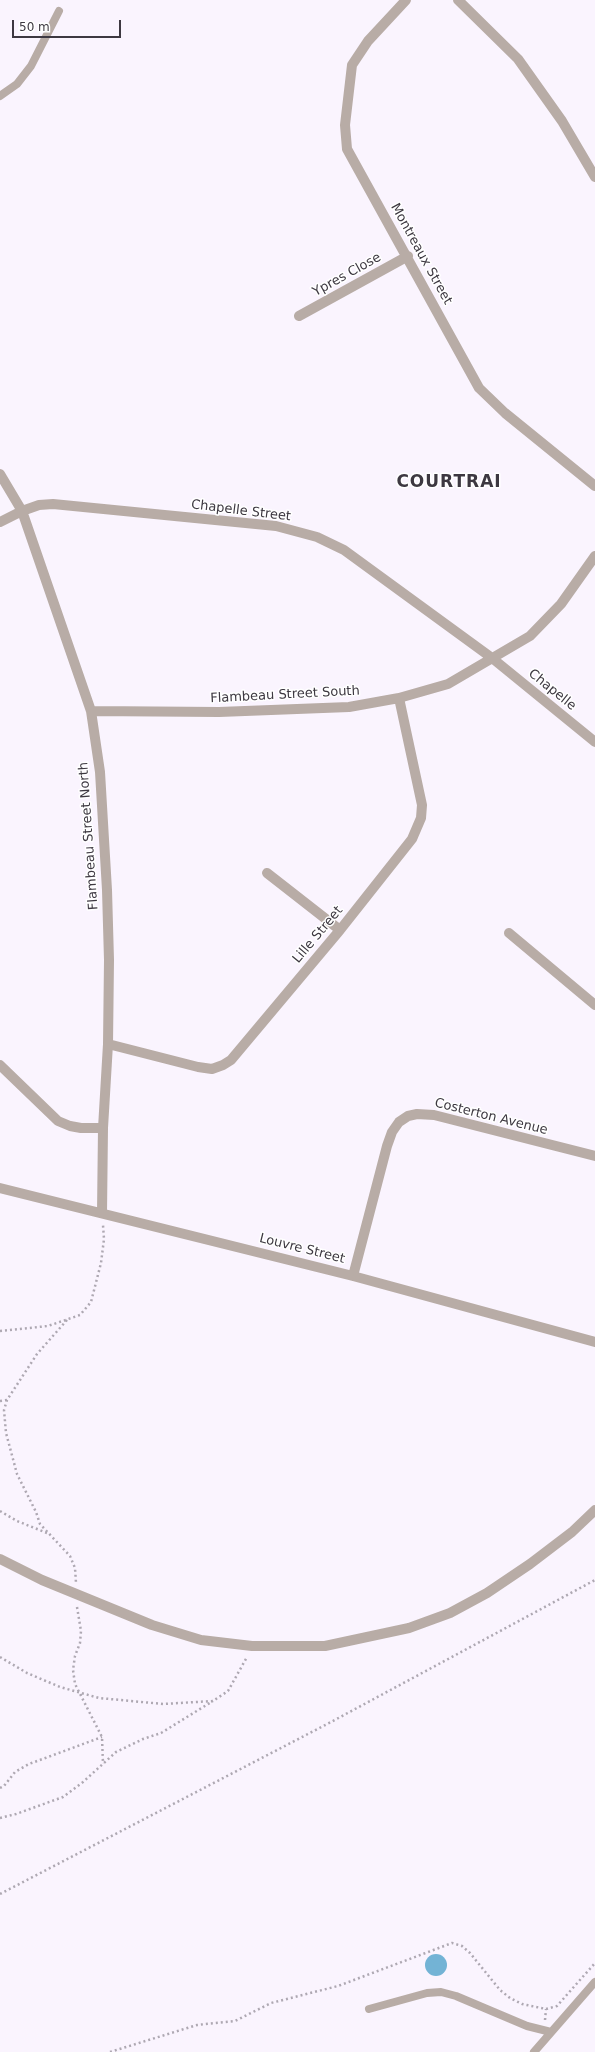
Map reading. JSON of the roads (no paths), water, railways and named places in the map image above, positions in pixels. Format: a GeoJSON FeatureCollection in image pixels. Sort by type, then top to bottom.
{"type":"FeatureCollection","features":[{"type":"Feature","properties":{"kind":"street","name":"Montreaux Street"},"geometry":{"type":"LineString","coordinates":[[406,0],[368,41],[355,59],[350,73],[345,125],[347,149],[408,256],[479,388],[505,413],[595,486]]}},
{"type":"Feature","properties":{"kind":"street"},"geometry":{"type":"LineString","coordinates":[[458,0],[518,59],[562,121],[595,177]]}},
{"type":"Feature","properties":{"kind":"street","name":"Ypres Close"},"geometry":{"type":"LineString","coordinates":[[299,316],[408,256]]}},
{"type":"Feature","properties":{"kind":"street","name":"Flambeau Street North"},"geometry":{"type":"LineString","coordinates":[[0,474],[22,511],[91,711],[100,772],[107,882],[108,1044],[103,1128],[102,1213]]}},
{"type":"Feature","properties":{"kind":"street","name":"Chapelle Street"},"geometry":{"type":"LineString","coordinates":[[0,522],[22,511],[45,504],[276,526],[317,537],[344,550],[492,658]]}},
{"type":"Feature","properties":{"kind":"street","name":"Flambeau Street South"},"geometry":{"type":"LineString","coordinates":[[91,711],[219,712],[349,707],[399,698],[448,684],[530,636],[561,604],[595,556]]}},
{"type":"Feature","properties":{"kind":"street","name":"Chapelle"},"geometry":{"type":"LineString","coordinates":[[492,658],[595,742]]}},
{"type":"Feature","properties":{"kind":"street","name":"Lille Street"},"geometry":{"type":"LineString","coordinates":[[108,1044],[198,1067],[212,1069],[231,1060],[340,930],[412,839],[421,818],[422,805],[399,698]]}},
{"type":"Feature","properties":{"kind":"street"},"geometry":{"type":"LineString","coordinates":[[267,873],[340,930]]}},
{"type":"Feature","properties":{"kind":"street"},"geometry":{"type":"LineString","coordinates":[[509,933],[595,1005]]}},
{"type":"Feature","properties":{"kind":"street"},"geometry":{"type":"LineString","coordinates":[[0,1065],[58,1121],[70,1126],[81,1128],[103,1128]]}},
{"type":"Feature","properties":{"kind":"street","name":"Costerton Avenue"},"geometry":{"type":"LineString","coordinates":[[353,1276],[387,1146],[392,1132],[399,1122],[408,1116],[417,1114],[434,1115],[595,1156]]}},
{"type":"Feature","properties":{"kind":"street","name":"Louvre Street"},"geometry":{"type":"LineString","coordinates":[[0,1188],[353,1276],[595,1342]]}},
{"type":"Feature","properties":{"kind":"street"},"geometry":{"type":"LineString","coordinates":[[0,1559],[42,1580],[152,1625],[201,1640],[252,1646],[325,1646],[409,1628],[450,1613],[487,1593],[530,1564],[572,1532],[595,1510]]}},
{"type":"Feature","properties":{"kind":"lane"},"geometry":{"type":"LineString","coordinates":[[0,96],[17,84],[31,66],[59,11]]}},
{"type":"Feature","properties":{"kind":"lane"},"geometry":{"type":"LineString","coordinates":[[534,2052],[595,1982]]}},
{"type":"Feature","properties":{"kind":"lane"},"geometry":{"type":"LineString","coordinates":[[369,2009],[427,1993],[441,1992],[467,2000],[527,2026],[551,2032]]}},
{"type":"Feature","properties":{"kind":"water"},"geometry":{"type":"Polygon","coordinates":[[[436,1954],[444,1957],[447,1965],[444,1973],[436,1976],[428,1973],[425,1965],[428,1957],[436,1954]]]}},
{"type":"Feature","properties":{"kind":"district","name":"COURTRAI"},"geometry":{"type":"Point","coordinates":[449,483]}}]}
